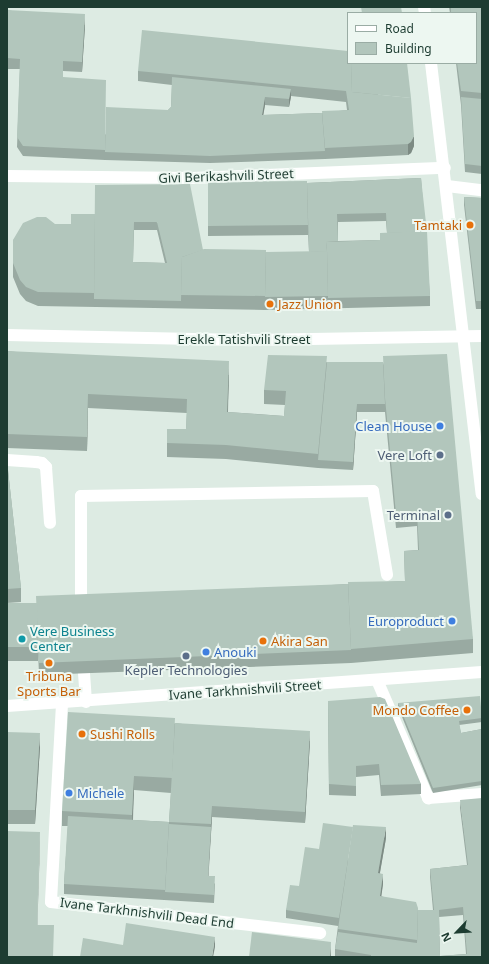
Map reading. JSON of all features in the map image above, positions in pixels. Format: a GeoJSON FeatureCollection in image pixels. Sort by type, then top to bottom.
{"type":"FeatureCollection","features":[{"type":"Feature","properties":{"kind":"street"},"geometry":{"type":"LineString","coordinates":[[431,64],[465,336],[482,494]]}},
{"type":"Feature","properties":{"kind":"street","name":"Givi Berikashvili Street"},"geometry":{"type":"LineString","coordinates":[[7,176],[192,178],[445,168]]}},
{"type":"Feature","properties":{"kind":"street"},"geometry":{"type":"LineString","coordinates":[[447,186],[482,190]]}},
{"type":"Feature","properties":{"kind":"street","name":"Erekle Tatishvili Street"},"geometry":{"type":"LineString","coordinates":[[7,335],[253,340],[482,336]]}},
{"type":"Feature","properties":{"kind":"street"},"geometry":{"type":"LineString","coordinates":[[7,460],[42,463],[46,467],[50,523]]}},
{"type":"Feature","properties":{"kind":"street"},"geometry":{"type":"LineString","coordinates":[[81,607],[81,496],[372,491],[387,575]]}},
{"type":"Feature","properties":{"kind":"street","name":"Ivane Tarkhnishvili Street"},"geometry":{"type":"LineString","coordinates":[[7,706],[62,704],[482,672]]}},
{"type":"Feature","properties":{"kind":"street"},"geometry":{"type":"LineString","coordinates":[[84,673],[86,702]]}},
{"type":"Feature","properties":{"kind":"street"},"geometry":{"type":"LineString","coordinates":[[377,680],[428,798],[482,794]]}},
{"type":"Feature","properties":{"kind":"street","name":"Ivane Tarkhnishvili Dead End"},"geometry":{"type":"LineString","coordinates":[[62,704],[51,902],[320,933]]}},
{"type":"Feature","properties":{"kind":"building"},"geometry":{"type":"Polygon","coordinates":[[[361,7],[401,7],[402,12],[362,12],[361,7]]]}},
{"type":"Feature","properties":{"kind":"building"},"geometry":{"type":"Polygon","coordinates":[[[451,7],[482,7],[482,93],[461,91],[457,64],[477,64],[477,12],[451,12],[451,7]]]}},
{"type":"Feature","properties":{"kind":"building"},"geometry":{"type":"Polygon","coordinates":[[[7,10],[85,14],[82,62],[63,61],[63,77],[106,80],[105,150],[23,146],[17,137],[20,59],[7,58],[7,10]]]}},
{"type":"Feature","properties":{"kind":"building"},"geometry":{"type":"Polygon","coordinates":[[[142,30],[347,51],[347,64],[351,64],[352,92],[411,98],[414,136],[408,144],[325,148],[322,111],[349,110],[346,91],[138,71],[142,30]]]}},
{"type":"Feature","properties":{"kind":"building"},"geometry":{"type":"Polygon","coordinates":[[[351,64],[407,64],[411,98],[352,92],[351,64]]]}},
{"type":"Feature","properties":{"kind":"building"},"geometry":{"type":"Polygon","coordinates":[[[172,77],[291,89],[289,99],[265,97],[262,115],[322,113],[325,151],[210,156],[105,152],[106,107],[168,110],[171,107],[172,77]]]}},
{"type":"Feature","properties":{"kind":"building"},"geometry":{"type":"Polygon","coordinates":[[[461,97],[482,99],[482,166],[465,164],[461,97]]]}},
{"type":"Feature","properties":{"kind":"building"},"geometry":{"type":"Polygon","coordinates":[[[421,178],[427,232],[387,233],[386,213],[337,214],[338,241],[326,242],[327,251],[309,252],[307,183],[421,178]]]}},
{"type":"Feature","properties":{"kind":"building"},"geometry":{"type":"Polygon","coordinates":[[[307,181],[308,225],[208,226],[208,182],[307,181]]]}},
{"type":"Feature","properties":{"kind":"building"},"geometry":{"type":"Polygon","coordinates":[[[190,184],[203,250],[182,257],[181,301],[94,299],[95,185],[190,184]],[[134,222],[133,262],[167,263],[157,222],[134,222]]]}},
{"type":"Feature","properties":{"kind":"building"},"geometry":{"type":"Polygon","coordinates":[[[464,197],[482,198],[482,301],[476,301],[464,197]]]}},
{"type":"Feature","properties":{"kind":"building"},"geometry":{"type":"Polygon","coordinates":[[[71,214],[95,214],[94,293],[38,292],[26,287],[20,280],[13,263],[13,240],[23,223],[37,217],[46,217],[55,224],[71,224],[71,214]]]}},
{"type":"Feature","properties":{"kind":"building"},"geometry":{"type":"Polygon","coordinates":[[[427,231],[430,296],[328,298],[326,242],[380,240],[380,233],[427,231]]]}},
{"type":"Feature","properties":{"kind":"building"},"geometry":{"type":"Polygon","coordinates":[[[204,249],[266,250],[265,296],[181,295],[182,257],[204,249]]]}},
{"type":"Feature","properties":{"kind":"building"},"geometry":{"type":"Polygon","coordinates":[[[327,251],[328,296],[265,297],[266,252],[327,251]]]}},
{"type":"Feature","properties":{"kind":"building"},"geometry":{"type":"Polygon","coordinates":[[[7,351],[229,361],[227,412],[284,416],[286,391],[264,390],[268,355],[327,356],[318,454],[226,445],[167,443],[167,429],[186,429],[187,399],[88,394],[87,437],[7,434],[7,351]]]}},
{"type":"Feature","properties":{"kind":"building"},"geometry":{"type":"Polygon","coordinates":[[[447,354],[473,639],[351,649],[348,582],[405,581],[404,551],[419,550],[417,512],[396,514],[385,398],[383,356],[447,354]]]}},
{"type":"Feature","properties":{"kind":"building"},"geometry":{"type":"Polygon","coordinates":[[[327,362],[383,362],[385,404],[357,404],[353,462],[318,460],[327,362]]]}},
{"type":"Feature","properties":{"kind":"building"},"geometry":{"type":"Polygon","coordinates":[[[7,461],[21,588],[7,589],[7,461]]]}},
{"type":"Feature","properties":{"kind":"building"},"geometry":{"type":"Polygon","coordinates":[[[348,584],[351,650],[39,663],[36,596],[348,584]]]}},
{"type":"Feature","properties":{"kind":"building","name":"Vere Business Center"},"geometry":{"type":"Polygon","coordinates":[[[7,603],[37,603],[38,647],[7,647],[7,603]]]}},
{"type":"Feature","properties":{"kind":"building"},"geometry":{"type":"Polygon","coordinates":[[[480,696],[482,718],[459,721],[461,733],[482,729],[482,781],[433,788],[398,703],[480,696]]]}},
{"type":"Feature","properties":{"kind":"building"},"geometry":{"type":"Polygon","coordinates":[[[380,697],[385,699],[421,784],[381,785],[379,764],[356,766],[356,786],[329,784],[328,701],[380,697]]]}},
{"type":"Feature","properties":{"kind":"building"},"geometry":{"type":"Polygon","coordinates":[[[68,712],[175,718],[172,778],[134,776],[132,815],[62,811],[68,712]]]}},
{"type":"Feature","properties":{"kind":"building"},"geometry":{"type":"Polygon","coordinates":[[[175,723],[310,731],[305,812],[212,806],[211,824],[169,822],[175,723]]]}},
{"type":"Feature","properties":{"kind":"building"},"geometry":{"type":"Polygon","coordinates":[[[7,732],[40,733],[35,810],[7,810],[7,732]]]}},
{"type":"Feature","properties":{"kind":"building"},"geometry":{"type":"Polygon","coordinates":[[[482,798],[482,957],[371,957],[371,955],[335,949],[338,932],[417,943],[418,910],[434,910],[430,869],[468,865],[460,800],[482,798]],[[463,907],[439,910],[440,956],[467,954],[463,907]]]}},
{"type":"Feature","properties":{"kind":"building"},"geometry":{"type":"Polygon","coordinates":[[[68,816],[169,822],[165,890],[64,884],[68,816]]]}},
{"type":"Feature","properties":{"kind":"building"},"geometry":{"type":"Polygon","coordinates":[[[323,823],[353,827],[339,918],[286,910],[290,885],[299,886],[305,847],[319,849],[323,823]]]}},
{"type":"Feature","properties":{"kind":"building"},"geometry":{"type":"Polygon","coordinates":[[[169,824],[211,827],[208,876],[215,876],[214,895],[165,892],[169,824]]]}},
{"type":"Feature","properties":{"kind":"building"},"geometry":{"type":"Polygon","coordinates":[[[353,825],[386,827],[378,873],[383,874],[380,896],[416,902],[418,908],[417,940],[338,929],[353,825]]]}},
{"type":"Feature","properties":{"kind":"building"},"geometry":{"type":"Polygon","coordinates":[[[7,831],[40,832],[37,925],[54,925],[53,957],[7,957],[7,831]]]}},
{"type":"Feature","properties":{"kind":"building"},"geometry":{"type":"Polygon","coordinates":[[[126,923],[215,937],[212,957],[80,957],[83,938],[123,945],[126,923]]]}},
{"type":"Feature","properties":{"kind":"building"},"geometry":{"type":"Polygon","coordinates":[[[252,932],[331,942],[330,957],[249,957],[252,932]]]}},
{"type":"Feature","properties":{"kind":"place","name":"Tamtaki"},"geometry":{"type":"Point","coordinates":[470,225]}},
{"type":"Feature","properties":{"kind":"place","name":"Jazz Union"},"geometry":{"type":"Point","coordinates":[270,304]}},
{"type":"Feature","properties":{"kind":"place","name":"Clean House"},"geometry":{"type":"Point","coordinates":[440,426]}},
{"type":"Feature","properties":{"kind":"place","name":"Vere Loft"},"geometry":{"type":"Point","coordinates":[440,455]}},
{"type":"Feature","properties":{"kind":"place","name":"Terminal"},"geometry":{"type":"Point","coordinates":[448,515]}},
{"type":"Feature","properties":{"kind":"place","name":"Europroduct"},"geometry":{"type":"Point","coordinates":[452,621]}},
{"type":"Feature","properties":{"kind":"place","name":"Vere Business Center"},"geometry":{"type":"Point","coordinates":[22,639]}},
{"type":"Feature","properties":{"kind":"place","name":"Akira San"},"geometry":{"type":"Point","coordinates":[263,641]}},
{"type":"Feature","properties":{"kind":"place","name":"Anouki"},"geometry":{"type":"Point","coordinates":[206,652]}},
{"type":"Feature","properties":{"kind":"place","name":"Kepler Technologies"},"geometry":{"type":"Point","coordinates":[186,656]}},
{"type":"Feature","properties":{"kind":"place","name":"Tribuna Sports Bar"},"geometry":{"type":"Point","coordinates":[49,663]}},
{"type":"Feature","properties":{"kind":"place","name":"Mondo Coffee"},"geometry":{"type":"Point","coordinates":[467,710]}},
{"type":"Feature","properties":{"kind":"place","name":"Sushi Rolls"},"geometry":{"type":"Point","coordinates":[82,734]}},
{"type":"Feature","properties":{"kind":"place","name":"Michele"},"geometry":{"type":"Point","coordinates":[69,793]}}]}
